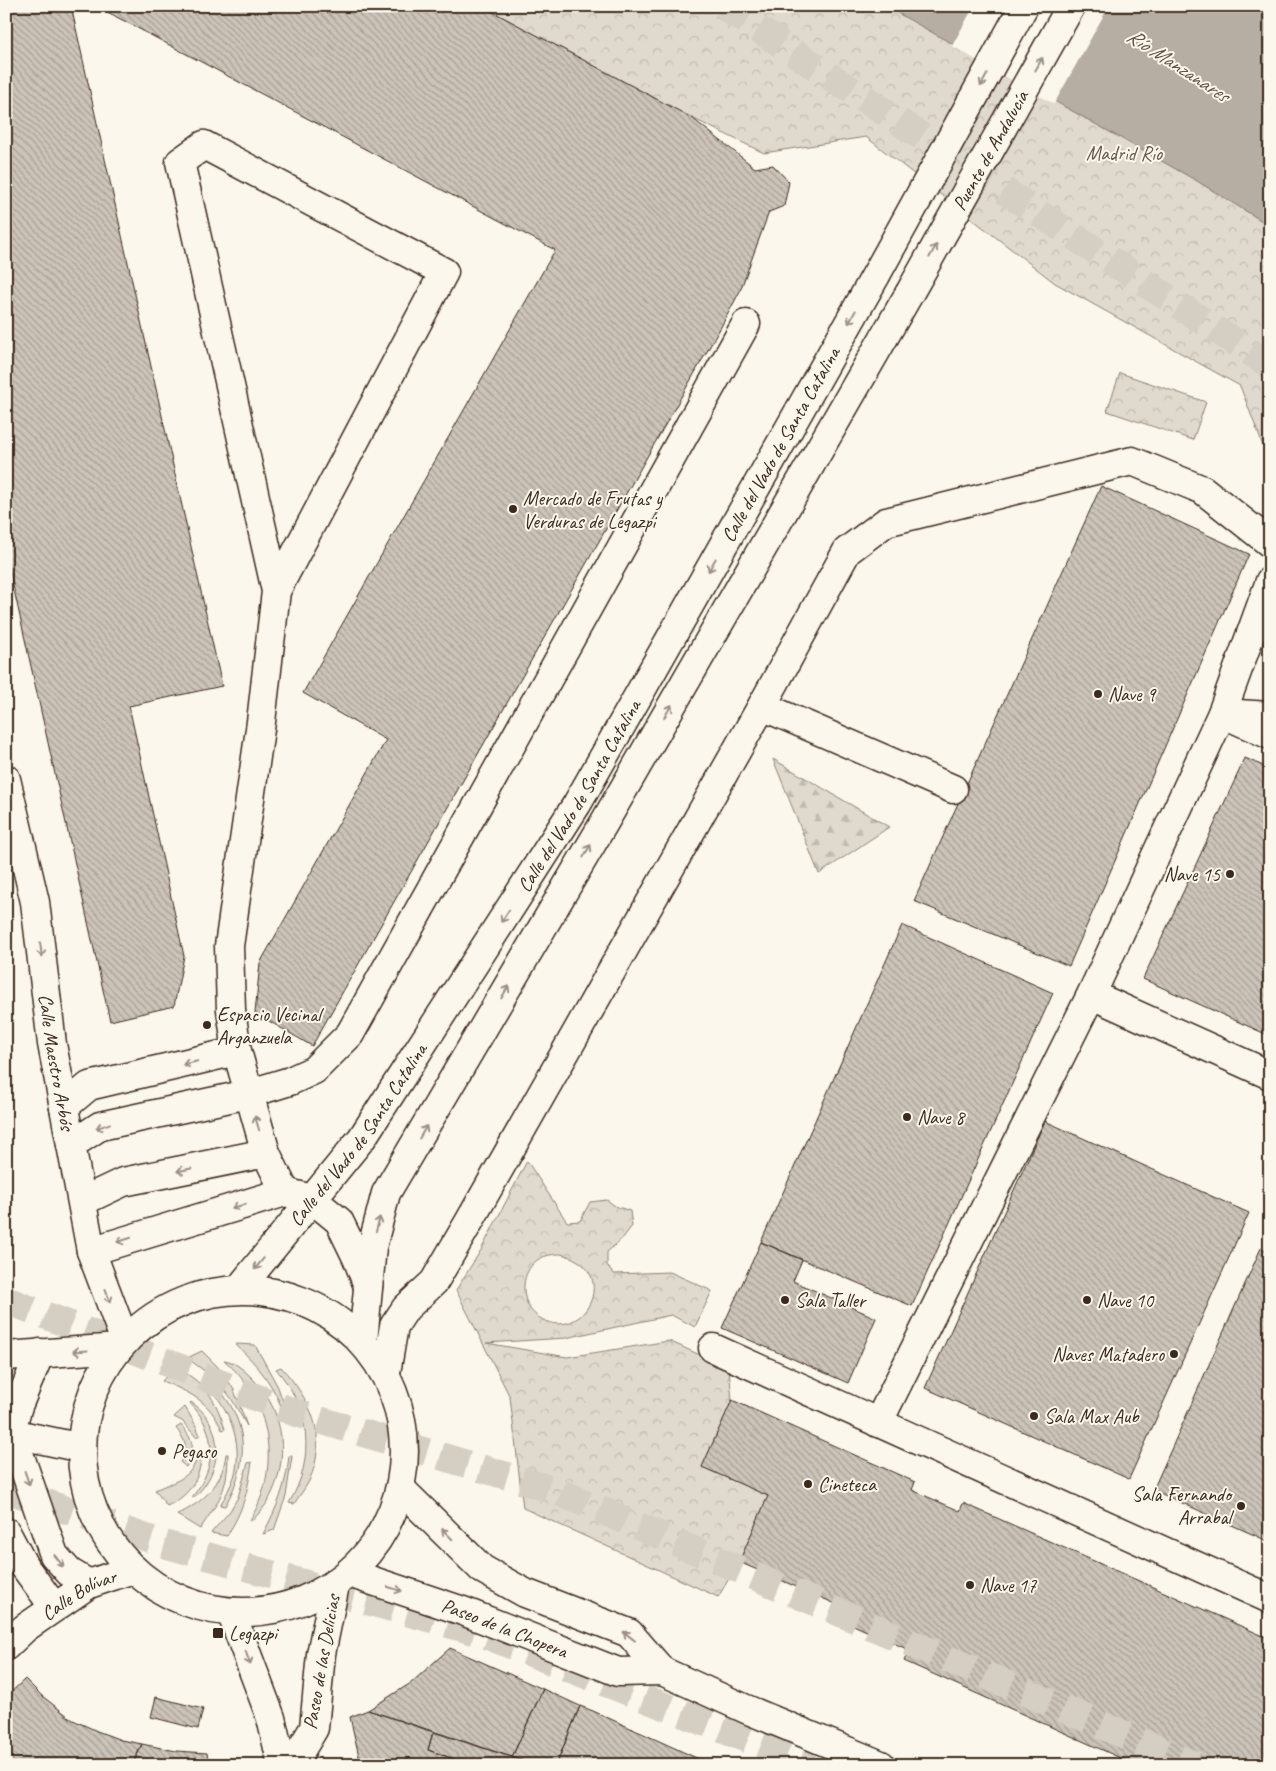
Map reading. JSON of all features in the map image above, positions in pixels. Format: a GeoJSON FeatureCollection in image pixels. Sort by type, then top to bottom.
{"type":"FeatureCollection","features":[{"type":"Feature","properties":{"kind":"main road","name":"Puente de Andalucía"},"geometry":{"type":"LineString","coordinates":[[876,275],[1024,6]]}},
{"type":"Feature","properties":{"kind":"main road","name":"Puente de Andalucía"},"geometry":{"type":"LineString","coordinates":[[909,294],[1071,6]]}},
{"type":"Feature","properties":{"kind":"main road"},"geometry":{"type":"LineString","coordinates":[[276,591],[444,272],[204,145],[180,162],[276,591],[229,946],[231,1010],[237,1051],[248,1094],[266,1153],[286,1192]]}},
{"type":"Feature","properties":{"kind":"main road","name":"Calle del Vado de Santa Catalina"},"geometry":{"type":"LineString","coordinates":[[239,1289],[362,1138],[577,804],[876,275]]}},
{"type":"Feature","properties":{"kind":"main road","name":"Calle del Vado de Santa Catalina"},"geometry":{"type":"LineString","coordinates":[[363,1342],[372,1246],[386,1193],[609,814],[909,294]]}},
{"type":"Feature","properties":{"kind":"main road"},"geometry":{"type":"LineString","coordinates":[[71,1145],[100,1126],[248,1094],[290,1081],[314,1070],[350,1034],[746,324]]}},
{"type":"Feature","properties":{"kind":"main road"},"geometry":{"type":"LineString","coordinates":[[386,1374],[394,1326],[406,1308],[434,1282],[762,706],[847,551],[886,522],[1132,461],[1203,490],[1270,543]]}},
{"type":"Feature","properties":{"kind":"main road"},"geometry":{"type":"LineString","coordinates":[[878,1423],[1092,993],[1222,713],[1270,581]]}},
{"type":"Feature","properties":{"kind":"main road"},"geometry":{"type":"LineString","coordinates":[[762,706],[953,789]]}},
{"type":"Feature","properties":{"kind":"main road"},"geometry":{"type":"LineString","coordinates":[[1222,713],[1270,716]]}},
{"type":"Feature","properties":{"kind":"main road"},"geometry":{"type":"LineString","coordinates":[[1222,713],[1270,735]]}},
{"type":"Feature","properties":{"kind":"main road","name":"Calle Maestro Arbós"},"geometry":{"type":"LineString","coordinates":[[6,779],[35,902],[52,1044],[91,1251],[122,1345]]}},
{"type":"Feature","properties":{"kind":"main road"},"geometry":{"type":"LineString","coordinates":[[6,832],[25,856]]}},
{"type":"Feature","properties":{"kind":"main road"},"geometry":{"type":"LineString","coordinates":[[1092,993],[1110,1003],[1270,1074]]}},
{"type":"Feature","properties":{"kind":"main road"},"geometry":{"type":"LineString","coordinates":[[64,1107],[89,1086],[237,1051]]}},
{"type":"Feature","properties":{"kind":"main road"},"geometry":{"type":"LineString","coordinates":[[83,1201],[123,1182],[266,1153]]}},
{"type":"Feature","properties":{"kind":"main road"},"geometry":{"type":"LineString","coordinates":[[91,1251],[286,1192],[312,1199],[339,1221],[368,1286]]}},
{"type":"Feature","properties":{"kind":"main road"},"geometry":{"type":"LineString","coordinates":[[239,1289],[274,1292],[306,1302],[337,1318],[363,1342],[386,1374],[395,1392],[405,1430],[401,1490],[390,1521],[372,1549],[342,1579],[311,1598],[285,1607],[258,1612],[231,1612],[192,1603],[159,1588],[134,1569],[111,1544],[95,1514],[84,1482],[82,1448],[84,1421],[91,1395],[103,1370],[122,1345],[151,1318],[181,1301],[213,1291],[239,1289]]}},
{"type":"Feature","properties":{"kind":"main road"},"geometry":{"type":"LineString","coordinates":[[6,1356],[122,1345]]}},
{"type":"Feature","properties":{"kind":"main road"},"geometry":{"type":"LineString","coordinates":[[713,1348],[1270,1599]]}},
{"type":"Feature","properties":{"kind":"main road"},"geometry":{"type":"LineString","coordinates":[[7,1435],[40,1353]]}},
{"type":"Feature","properties":{"kind":"main road"},"geometry":{"type":"LineString","coordinates":[[7,1435],[82,1448]]}},
{"type":"Feature","properties":{"kind":"main road"},"geometry":{"type":"LineString","coordinates":[[7,1435],[21,1459],[54,1555],[69,1572],[89,1584]]}},
{"type":"Feature","properties":{"kind":"main road","name":"Paseo de la Chopera"},"geometry":{"type":"LineString","coordinates":[[401,1490],[482,1568],[525,1593],[629,1633],[662,1671],[746,1710],[874,1763]]}},
{"type":"Feature","properties":{"kind":"main road"},"geometry":{"type":"LineString","coordinates":[[6,1532],[24,1566],[54,1607]]}},
{"type":"Feature","properties":{"kind":"main road","name":"Calle Bolívar"},"geometry":{"type":"LineString","coordinates":[[6,1646],[25,1628],[89,1584],[134,1569]]}},
{"type":"Feature","properties":{"kind":"main road","name":"Paseo de la Chopera"},"geometry":{"type":"LineString","coordinates":[[342,1579],[463,1611],[618,1672],[662,1671]]}},
{"type":"Feature","properties":{"kind":"main road","name":"Paseo de las Delicias"},"geometry":{"type":"LineString","coordinates":[[292,1765],[314,1728],[321,1654],[342,1579]]}},
{"type":"Feature","properties":{"kind":"main road","name":"Paseo de las Delicias"},"geometry":{"type":"LineString","coordinates":[[231,1612],[271,1718],[282,1765]]}},
{"type":"Feature","properties":{"kind":"green space","name":"Madrid Río"},"geometry":{"type":"Polygon","coordinates":[[[482,6],[1270,6],[1270,464],[1240,386],[1055,283],[866,137],[764,153],[692,118],[482,6]]]}},
{"type":"Feature","properties":{"kind":"green space"},"geometry":{"type":"Polygon","coordinates":[[[1120,373],[1206,402],[1193,440],[1107,411],[1120,373]]]}},
{"type":"Feature","properties":{"kind":"green space"},"geometry":{"type":"Polygon","coordinates":[[[773,759],[889,827],[819,874],[773,759]]]}},
{"type":"Feature","properties":{"kind":"green space"},"geometry":{"type":"Polygon","coordinates":[[[527,1161],[567,1222],[580,1221],[590,1202],[607,1200],[615,1206],[630,1211],[632,1226],[622,1239],[607,1252],[607,1265],[614,1274],[670,1272],[712,1291],[695,1327],[671,1315],[566,1338],[486,1343],[567,1357],[669,1341],[729,1368],[732,1400],[702,1467],[768,1496],[739,1562],[718,1597],[523,1508],[510,1397],[456,1290],[481,1250],[527,1161]],[[561,1254],[539,1259],[529,1268],[524,1287],[526,1301],[536,1316],[546,1321],[561,1324],[574,1320],[585,1311],[591,1300],[593,1286],[589,1273],[579,1262],[561,1254]]]}},
{"type":"Feature","properties":{"kind":"green space"},"geometry":{"type":"Polygon","coordinates":[[[235,1344],[255,1345],[278,1387],[288,1417],[285,1417],[265,1377],[252,1360],[235,1344]]]}},
{"type":"Feature","properties":{"kind":"green space"},"geometry":{"type":"Polygon","coordinates":[[[202,1351],[223,1372],[234,1390],[247,1426],[231,1398],[218,1381],[187,1358],[202,1351]]]}},
{"type":"Feature","properties":{"kind":"green space"},"geometry":{"type":"Polygon","coordinates":[[[224,1360],[240,1367],[264,1391],[272,1405],[281,1436],[282,1453],[276,1484],[267,1502],[252,1521],[250,1520],[260,1500],[266,1479],[267,1436],[261,1414],[252,1395],[240,1376],[224,1360]]]}},
{"type":"Feature","properties":{"kind":"green space"},"geometry":{"type":"Polygon","coordinates":[[[175,1367],[194,1379],[208,1392],[225,1429],[222,1430],[205,1404],[190,1394],[162,1381],[175,1367]]]}},
{"type":"Feature","properties":{"kind":"green space"},"geometry":{"type":"Polygon","coordinates":[[[281,1367],[301,1393],[308,1406],[317,1434],[315,1465],[306,1487],[294,1504],[289,1503],[298,1486],[303,1469],[306,1451],[305,1434],[302,1416],[296,1400],[276,1369],[281,1367]]]}},
{"type":"Feature","properties":{"kind":"green space"},"geometry":{"type":"Polygon","coordinates":[[[207,1377],[223,1394],[232,1408],[241,1436],[241,1464],[232,1492],[225,1506],[220,1505],[234,1477],[237,1464],[237,1450],[235,1437],[226,1411],[219,1399],[201,1379],[207,1377]]]}},
{"type":"Feature","properties":{"kind":"green space"},"geometry":{"type":"Polygon","coordinates":[[[191,1402],[199,1408],[212,1426],[217,1448],[213,1470],[201,1490],[193,1498],[206,1474],[211,1450],[206,1426],[191,1402]]]}},
{"type":"Feature","properties":{"kind":"green space"},"geometry":{"type":"Polygon","coordinates":[[[185,1407],[200,1435],[196,1437],[182,1421],[174,1417],[185,1407]]]}},
{"type":"Feature","properties":{"kind":"green space"},"geometry":{"type":"Polygon","coordinates":[[[181,1425],[189,1436],[192,1445],[191,1455],[186,1467],[180,1462],[185,1452],[185,1445],[176,1428],[181,1425]]]}},
{"type":"Feature","properties":{"kind":"green space"},"geometry":{"type":"Polygon","coordinates":[[[226,1454],[228,1454],[228,1466],[224,1486],[217,1502],[200,1529],[177,1515],[203,1498],[216,1484],[224,1465],[226,1454]]]}},
{"type":"Feature","properties":{"kind":"green space"},"geometry":{"type":"Polygon","coordinates":[[[289,1456],[292,1456],[286,1496],[274,1530],[263,1534],[280,1496],[286,1477],[289,1456]]]}},
{"type":"Feature","properties":{"kind":"green space"},"geometry":{"type":"Polygon","coordinates":[[[197,1459],[201,1459],[195,1482],[186,1493],[167,1506],[155,1490],[185,1476],[197,1459]]]}},
{"type":"Feature","properties":{"kind":"green space"},"geometry":{"type":"Polygon","coordinates":[[[252,1462],[244,1500],[233,1526],[227,1536],[211,1533],[230,1511],[238,1497],[248,1463],[252,1462]]]}},
{"type":"Feature","properties":{"kind":"water","name":"Río Manzanares"},"geometry":{"type":"Polygon","coordinates":[[[885,6],[1270,6],[1270,226],[1197,181],[885,6]]]}},
{"type":"Feature","properties":{"kind":"pier"},"geometry":{"type":"Polygon","coordinates":[[[974,6],[1109,6],[1054,104],[952,46],[974,6]]]}},
{"type":"Feature","properties":{"kind":"building"},"geometry":{"type":"Polygon","coordinates":[[[6,6],[71,6],[222,686],[129,706],[184,956],[174,1006],[110,1021],[6,554],[6,6]]]}},
{"type":"Feature","properties":{"kind":"building","name":"Mercado de Frutas y Verduras de Legazpi"},"geometry":{"type":"Polygon","coordinates":[[[96,6],[482,6],[692,118],[755,168],[773,165],[789,182],[784,206],[769,212],[740,291],[722,325],[312,1046],[255,1013],[260,963],[386,740],[303,693],[555,250],[96,6]]]}},
{"type":"Feature","properties":{"kind":"building","name":"Nave 9"},"geometry":{"type":"Polygon","coordinates":[[[1101,486],[1249,554],[1069,966],[914,901],[1101,486]]]}},
{"type":"Feature","properties":{"kind":"building","name":"Nave 15"},"geometry":{"type":"Polygon","coordinates":[[[1245,758],[1270,769],[1270,1036],[1143,979],[1245,758]]]}},
{"type":"Feature","properties":{"kind":"building","name":"Nave 8"},"geometry":{"type":"Polygon","coordinates":[[[902,925],[1053,993],[912,1306],[761,1242],[902,925]]]}},
{"type":"Feature","properties":{"kind":"building","name":"Nave 10"},"geometry":{"type":"Polygon","coordinates":[[[1045,1121],[1249,1213],[1129,1479],[925,1388],[1045,1121]]]}},
{"type":"Feature","properties":{"kind":"building","name":"Sala Taller"},"geometry":{"type":"Polygon","coordinates":[[[761,1242],[802,1260],[793,1281],[876,1318],[848,1383],[722,1328],[761,1242]]]}},
{"type":"Feature","properties":{"kind":"building"},"geometry":{"type":"Polygon","coordinates":[[[1261,1248],[1270,1252],[1270,1542],[1153,1490],[1261,1248]]]}},
{"type":"Feature","properties":{"kind":"building","name":"Nave 17"},"geometry":{"type":"Polygon","coordinates":[[[732,1400],[915,1482],[912,1490],[960,1511],[963,1503],[1270,1639],[1270,1765],[1136,1765],[904,1661],[909,1650],[840,1619],[845,1608],[739,1562],[768,1496],[702,1467],[732,1400]]]}},
{"type":"Feature","properties":{"kind":"building"},"geometry":{"type":"Polygon","coordinates":[[[450,1648],[543,1689],[512,1757],[368,1710],[411,1683],[450,1648]]]}},
{"type":"Feature","properties":{"kind":"building"},"geometry":{"type":"Polygon","coordinates":[[[25,1679],[42,1696],[73,1720],[121,1740],[142,1744],[132,1765],[6,1765],[6,1697],[25,1679]]]}},
{"type":"Feature","properties":{"kind":"building"},"geometry":{"type":"Polygon","coordinates":[[[543,1689],[580,1706],[556,1765],[535,1765],[512,1757],[543,1689]]]}},
{"type":"Feature","properties":{"kind":"building"},"geometry":{"type":"Polygon","coordinates":[[[156,1697],[203,1709],[198,1729],[151,1717],[156,1697]]]}},
{"type":"Feature","properties":{"kind":"building"},"geometry":{"type":"Polygon","coordinates":[[[580,1706],[593,1711],[712,1765],[556,1765],[580,1706]]]}},
{"type":"Feature","properties":{"kind":"building"},"geometry":{"type":"Polygon","coordinates":[[[368,1710],[433,1732],[428,1750],[472,1765],[361,1765],[350,1717],[368,1710]]]}},
{"type":"Feature","properties":{"kind":"building"},"geometry":{"type":"Polygon","coordinates":[[[433,1732],[533,1765],[472,1765],[428,1750],[433,1732]]]}},
{"type":"Feature","properties":{"kind":"building"},"geometry":{"type":"Polygon","coordinates":[[[142,1744],[176,1751],[207,1753],[209,1765],[133,1765],[142,1744]]]}},
{"type":"Feature","properties":{"kind":"tunnel"},"geometry":{"type":"LineString","coordinates":[[723,6],[1270,365]]}},
{"type":"Feature","properties":{"kind":"tunnel"},"geometry":{"type":"LineString","coordinates":[[6,1300],[296,1413],[554,1490],[1195,1765]]}},
{"type":"Feature","properties":{"kind":"tunnel"},"geometry":{"type":"LineString","coordinates":[[6,1489],[164,1544],[481,1633],[812,1765]]}},
{"type":"Feature","properties":{"kind":"place","name":"Mercado de Frutas y Verduras de Legazpi"},"geometry":{"type":"Point","coordinates":[513,509]}},
{"type":"Feature","properties":{"kind":"place","name":"Nave 9"},"geometry":{"type":"Point","coordinates":[1098,694]}},
{"type":"Feature","properties":{"kind":"place","name":"Nave 15"},"geometry":{"type":"Point","coordinates":[1230,874]}},
{"type":"Feature","properties":{"kind":"place","name":"Espacio Vecinal Arganzuela"},"geometry":{"type":"Point","coordinates":[207,1025]}},
{"type":"Feature","properties":{"kind":"place","name":"Nave 8"},"geometry":{"type":"Point","coordinates":[907,1117]}},
{"type":"Feature","properties":{"kind":"place","name":"Sala Taller"},"geometry":{"type":"Point","coordinates":[785,1300]}},
{"type":"Feature","properties":{"kind":"place","name":"Nave 10"},"geometry":{"type":"Point","coordinates":[1087,1300]}},
{"type":"Feature","properties":{"kind":"place","name":"Naves Matadero"},"geometry":{"type":"Point","coordinates":[1174,1354]}},
{"type":"Feature","properties":{"kind":"place","name":"Sala Max Aub"},"geometry":{"type":"Point","coordinates":[1034,1416]}},
{"type":"Feature","properties":{"kind":"place","name":"Pegaso"},"geometry":{"type":"Point","coordinates":[162,1451]}},
{"type":"Feature","properties":{"kind":"place","name":"Cineteca"},"geometry":{"type":"Point","coordinates":[808,1484]}},
{"type":"Feature","properties":{"kind":"place","name":"Sala Fernando Arrabal"},"geometry":{"type":"Point","coordinates":[1241,1506]}},
{"type":"Feature","properties":{"kind":"place","name":"Nave 17"},"geometry":{"type":"Point","coordinates":[970,1585]}},
{"type":"Feature","properties":{"kind":"place","name":"Legazpi"},"geometry":{"type":"Point","coordinates":[218,1633]}}]}
